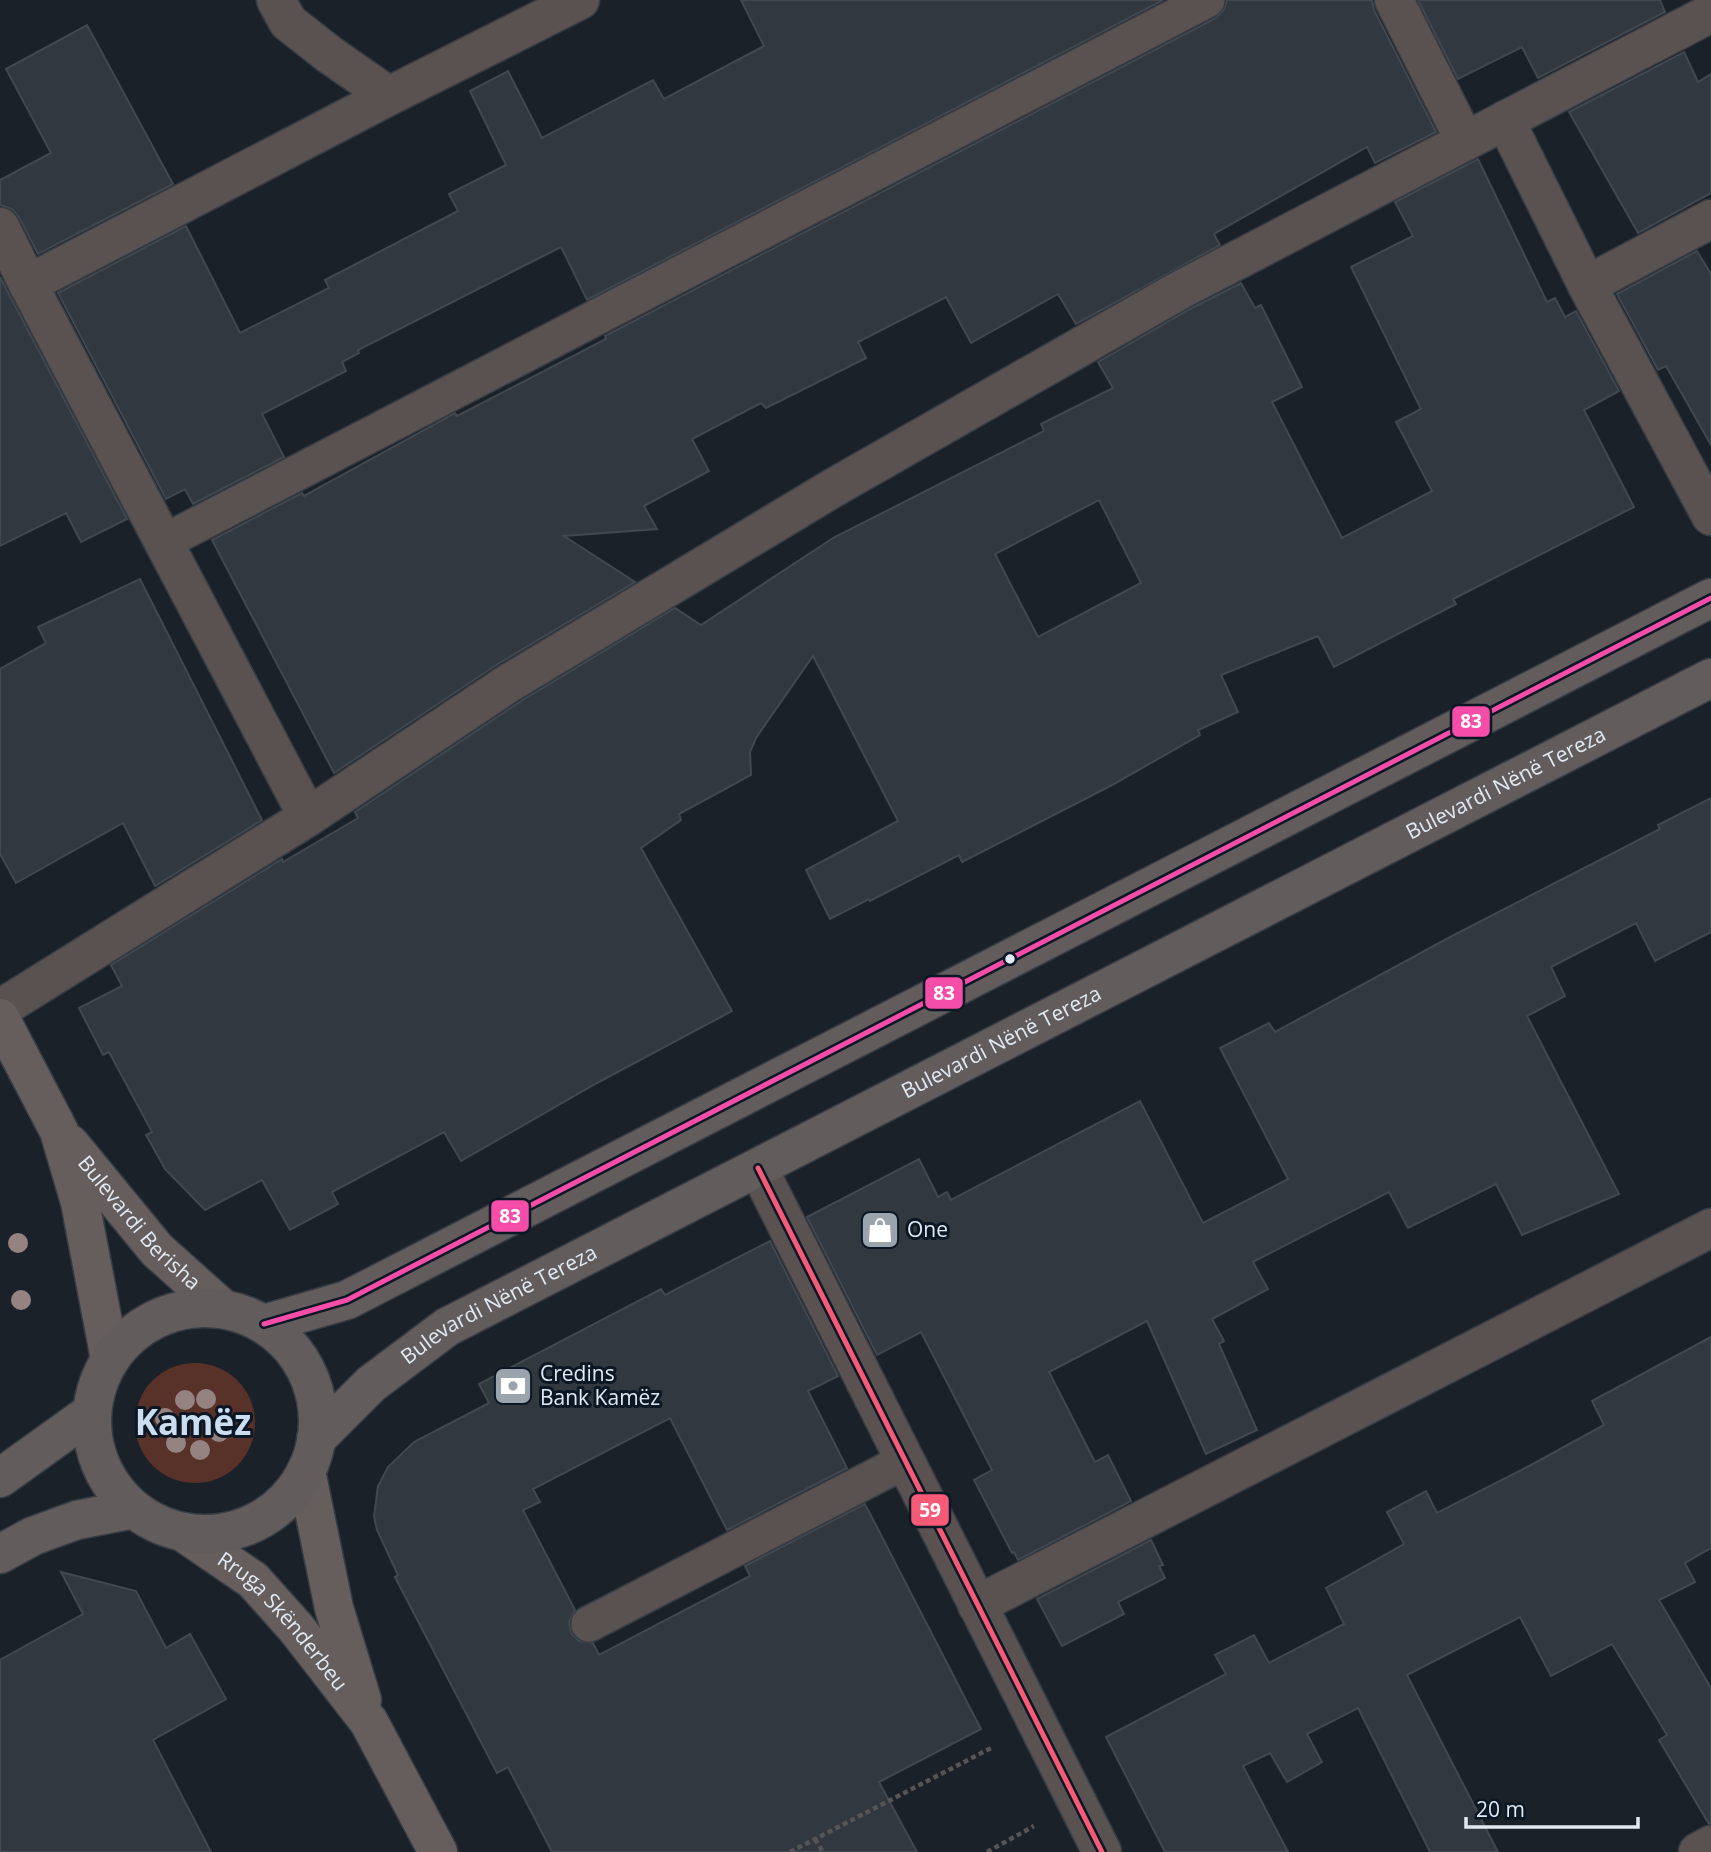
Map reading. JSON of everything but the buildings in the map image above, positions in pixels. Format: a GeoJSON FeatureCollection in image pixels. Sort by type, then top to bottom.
{"type":"FeatureCollection","features":[{"type":"Feature","properties":{"kind":"main road"},"geometry":{"type":"LineString","coordinates":[[264,1324],[347,1300],[1711,598]]}},
{"type":"Feature","properties":{"kind":"main road","name":"Bulevardi Nënë Tereza"},"geometry":{"type":"LineString","coordinates":[[311,1455],[371,1384],[447,1327],[1711,678]]}},
{"type":"Feature","properties":{"kind":"main road","name":"Bulevardi Berisha"},"geometry":{"type":"LineString","coordinates":[[0,1018],[59,1131],[80,1202],[110,1359]]}},
{"type":"Feature","properties":{"kind":"main road","name":"Bulevardi Berisha"},"geometry":{"type":"LineString","coordinates":[[59,1131],[157,1250],[223,1309]]}},
{"type":"Feature","properties":{"kind":"main road","name":"Bulevardi Nënë Tereza"},"geometry":{"type":"LineString","coordinates":[[193,1308],[223,1309],[264,1324],[296,1354],[314,1395],[318,1417],[311,1455],[295,1489],[281,1504],[255,1522],[225,1532],[183,1532],[163,1526],[134,1510],[118,1494],[97,1455],[93,1434],[92,1412],[96,1391],[110,1359],[137,1329],[155,1319],[193,1308]]}},
{"type":"Feature","properties":{"kind":"main road"},"geometry":{"type":"LineString","coordinates":[[0,1478],[92,1412]]}},
{"type":"Feature","properties":{"kind":"main road","name":"Rruga Skënderbeu"},"geometry":{"type":"LineString","coordinates":[[311,1455],[334,1608],[369,1722]]}},
{"type":"Feature","properties":{"kind":"main road"},"geometry":{"type":"LineString","coordinates":[[0,1554],[33,1536],[77,1520],[134,1510]]}},
{"type":"Feature","properties":{"kind":"main road","name":"Rruga Skënderbeu"},"geometry":{"type":"LineString","coordinates":[[183,1532],[253,1580],[296,1628],[369,1722],[438,1852]]}},
{"type":"Feature","properties":{"kind":"street"},"geometry":{"type":"LineString","coordinates":[[276,0],[288,22],[389,96]]}},
{"type":"Feature","properties":{"kind":"street"},"geometry":{"type":"LineString","coordinates":[[28,284],[580,0]]}},
{"type":"Feature","properties":{"kind":"street"},"geometry":{"type":"LineString","coordinates":[[1394,0],[1465,141]]}},
{"type":"Feature","properties":{"kind":"street"},"geometry":{"type":"LineString","coordinates":[[0,1009],[308,817],[509,683],[833,488],[1180,290],[1711,13]]}},
{"type":"Feature","properties":{"kind":"street"},"geometry":{"type":"LineString","coordinates":[[1505,120],[1587,285],[1711,516]]}},
{"type":"Feature","properties":{"kind":"street"},"geometry":{"type":"LineString","coordinates":[[1587,285],[1711,219]]}},
{"type":"Feature","properties":{"kind":"street"},"geometry":{"type":"LineString","coordinates":[[0,227],[308,817]]}},
{"type":"Feature","properties":{"kind":"street"},"geometry":{"type":"LineString","coordinates":[[758,1168],[1102,1852]]}},
{"type":"Feature","properties":{"kind":"street"},"geometry":{"type":"LineString","coordinates":[[977,1605],[1711,1228]]}},
{"type":"Feature","properties":{"kind":"street"},"geometry":{"type":"LineString","coordinates":[[1698,1852],[1711,1845]]}},
{"type":"Feature","properties":{"kind":"lane"},"geometry":{"type":"LineString","coordinates":[[164,542],[1207,0]]}},
{"type":"Feature","properties":{"kind":"lane"},"geometry":{"type":"LineString","coordinates":[[589,1624],[905,1461]]}},
{"type":"Feature","properties":{"kind":"path"},"geometry":{"type":"LineString","coordinates":[[790,1852],[1000,1743]]}},
{"type":"Feature","properties":{"kind":"path"},"geometry":{"type":"LineString","coordinates":[[986,1852],[1034,1826]]}},
{"type":"Feature","properties":{"kind":"path"},"geometry":{"type":"LineString","coordinates":[[815,1839],[823,1852]]}},
{"type":"Feature","properties":{"kind":"shaded area"},"geometry":{"type":"Polygon","coordinates":[[[195,1363],[218,1368],[237,1381],[250,1400],[255,1423],[250,1446],[237,1465],[218,1478],[195,1483],[172,1478],[153,1465],[140,1446],[135,1423],[140,1400],[153,1381],[172,1368],[195,1363]]]}},
{"type":"Feature","properties":{"kind":"transit line","name":"83"},"geometry":{"type":"LineString","coordinates":[[264,1324],[347,1300],[1711,598]]}},
{"type":"Feature","properties":{"kind":"transit line","name":"59"},"geometry":{"type":"LineString","coordinates":[[758,1168],[1102,1852]]}},
{"type":"Feature","properties":{"kind":"place","name":"One"},"geometry":{"type":"Point","coordinates":[880,1230]}},
{"type":"Feature","properties":{"kind":"place","name":"Credins Bank Kamëz"},"geometry":{"type":"Point","coordinates":[513,1386]}},
{"type":"Feature","properties":{"kind":"district","name":"Kamëz"},"geometry":{"type":"Point","coordinates":[193,1423]}}]}
